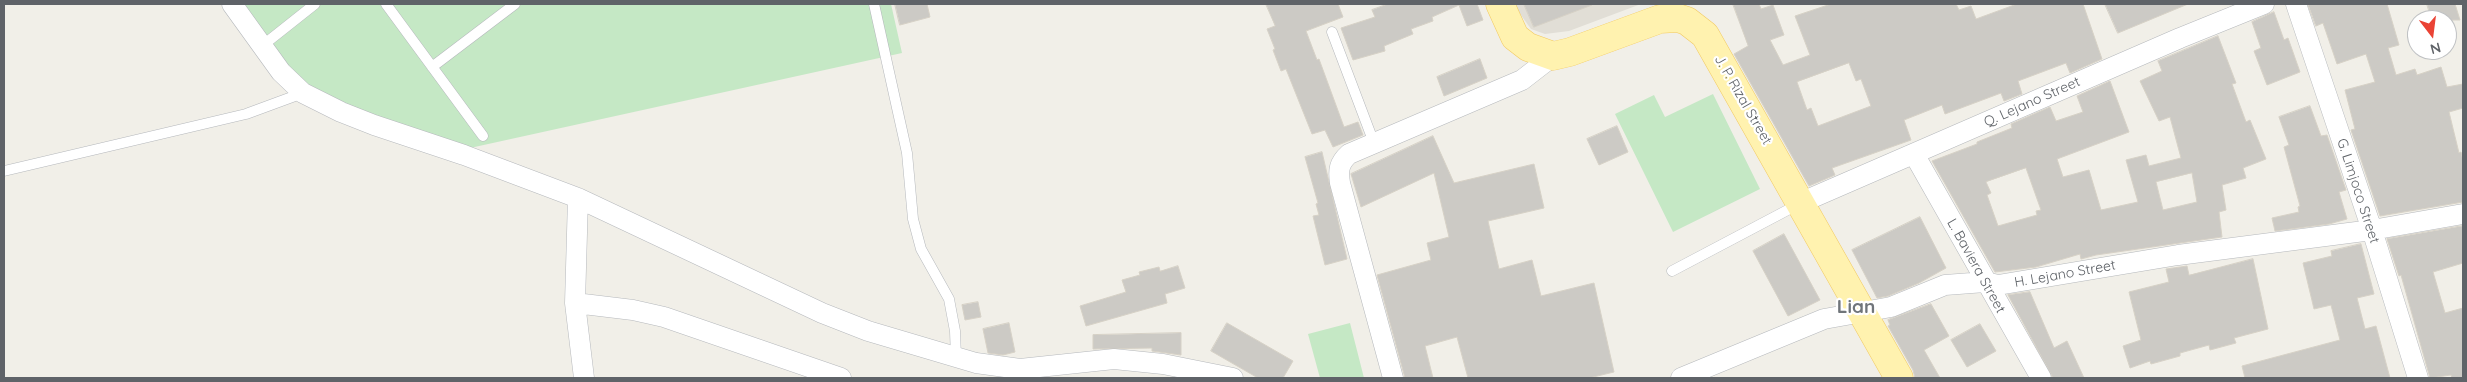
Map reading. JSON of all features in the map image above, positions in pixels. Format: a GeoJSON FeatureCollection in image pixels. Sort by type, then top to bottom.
{"type":"FeatureCollection","features":[{"type":"Feature","properties":{"kind":"main road"},"geometry":{"type":"LineString","coordinates":[[1500,4],[1515,36],[1528,47],[1553,56]]}},
{"type":"Feature","properties":{"kind":"main road","name":"J. P. Rizal Street"},"geometry":{"type":"LineString","coordinates":[[1553,56],[1570,52],[1685,11],[1687,22],[1705,35],[1899,378]]}},
{"type":"Feature","properties":{"kind":"street"},"geometry":{"type":"LineString","coordinates":[[232,4],[281,72],[303,93],[374,126],[464,155],[578,198],[822,313],[868,331],[976,363],[1020,368],[1114,359],[1163,371],[1233,378]]}},
{"type":"Feature","properties":{"kind":"street","name":"Q. Lejano Street"},"geometry":{"type":"LineString","coordinates":[[1800,204],[2180,38],[2264,4]]}},
{"type":"Feature","properties":{"kind":"street","name":"G. Limjoco Street"},"geometry":{"type":"LineString","coordinates":[[2296,4],[2372,230],[2418,378]]}},
{"type":"Feature","properties":{"kind":"street"},"geometry":{"type":"LineString","coordinates":[[1393,378],[1345,204],[1338,168],[1349,154],[1522,80],[1553,56]]}},
{"type":"Feature","properties":{"kind":"street","name":"L. Baviera Street"},"geometry":{"type":"LineString","coordinates":[[1914,154],[2041,378]]}},
{"type":"Feature","properties":{"kind":"street"},"geometry":{"type":"LineString","coordinates":[[578,198],[575,303],[584,378]]}},
{"type":"Feature","properties":{"kind":"street","name":"H. Lejano Street"},"geometry":{"type":"LineString","coordinates":[[1681,378],[1824,319],[1863,314],[1891,307],[1945,285],[1985,282],[1998,285],[2178,255],[2372,230],[2463,214]]}},
{"type":"Feature","properties":{"kind":"street"},"geometry":{"type":"LineString","coordinates":[[575,303],[633,310],[664,317],[841,378]]}},
{"type":"Feature","properties":{"kind":"lane"},"geometry":{"type":"LineString","coordinates":[[262,46],[315,4]]}},
{"type":"Feature","properties":{"kind":"lane"},"geometry":{"type":"LineString","coordinates":[[386,4],[483,136]]}},
{"type":"Feature","properties":{"kind":"lane"},"geometry":{"type":"LineString","coordinates":[[432,67],[515,4]]}},
{"type":"Feature","properties":{"kind":"lane"},"geometry":{"type":"LineString","coordinates":[[874,4],[906,153],[913,219],[921,249],[949,298],[955,331],[956,358]]}},
{"type":"Feature","properties":{"kind":"lane"},"geometry":{"type":"LineString","coordinates":[[1332,32],[1374,143]]}},
{"type":"Feature","properties":{"kind":"lane"},"geometry":{"type":"LineString","coordinates":[[4,172],[246,114],[303,93]]}},
{"type":"Feature","properties":{"kind":"lane"},"geometry":{"type":"LineString","coordinates":[[1672,272],[1800,204]]}},
{"type":"Feature","properties":{"kind":"shaded area"},"geometry":{"type":"Polygon","coordinates":[[[1513,4],[1641,4],[1569,31],[1545,34],[1531,29],[1513,4]]]}},
{"type":"Feature","properties":{"kind":"green space"},"geometry":{"type":"Polygon","coordinates":[[[240,4],[891,4],[902,53],[470,148],[349,107],[313,90],[297,78],[240,4]]]}},
{"type":"Feature","properties":{"kind":"green space"},"geometry":{"type":"Polygon","coordinates":[[[1713,94],[1760,189],[1673,232],[1615,114],[1654,95],[1665,117],[1713,94]]]}},
{"type":"Feature","properties":{"kind":"green space"},"geometry":{"type":"Polygon","coordinates":[[[1350,323],[1364,378],[1320,378],[1308,334],[1350,323]]]}},
{"type":"Feature","properties":{"kind":"building"},"geometry":{"type":"Polygon","coordinates":[[[895,4],[927,4],[930,17],[900,25],[895,4]]]}},
{"type":"Feature","properties":{"kind":"building"},"geometry":{"type":"Polygon","coordinates":[[[1266,4],[1338,4],[1343,17],[1306,31],[1317,60],[1319,59],[1344,127],[1358,122],[1363,135],[1333,147],[1325,130],[1312,134],[1286,69],[1281,71],[1273,50],[1275,49],[1267,29],[1275,26],[1266,4]]]}},
{"type":"Feature","properties":{"kind":"building"},"geometry":{"type":"Polygon","coordinates":[[[1388,4],[1477,4],[1483,20],[1467,26],[1459,5],[1432,17],[1433,21],[1411,29],[1413,34],[1384,46],[1385,51],[1353,60],[1341,28],[1375,17],[1372,10],[1388,4]]]}},
{"type":"Feature","properties":{"kind":"building"},"geometry":{"type":"Polygon","coordinates":[[[1524,4],[1592,4],[1592,5],[1534,27],[1524,4]]]}},
{"type":"Feature","properties":{"kind":"building"},"geometry":{"type":"Polygon","coordinates":[[[1733,4],[1759,4],[1761,9],[1773,5],[1784,35],[1770,40],[1783,65],[1810,55],[1795,16],[1831,4],[1956,4],[1959,10],[1971,6],[1976,19],[2017,4],[2083,4],[2102,59],[2070,73],[2066,63],[2018,81],[2022,94],[2004,101],[2001,93],[1945,114],[1942,105],[1904,120],[1911,140],[1832,168],[1835,175],[1809,186],[1734,54],[1748,46],[1733,4]],[[1849,63],[1797,82],[1807,110],[1811,108],[1818,126],[1871,106],[1861,79],[1856,81],[1849,63]]]}},
{"type":"Feature","properties":{"kind":"building"},"geometry":{"type":"Polygon","coordinates":[[[2105,4],[2188,4],[2118,33],[2105,4]]]}},
{"type":"Feature","properties":{"kind":"building"},"geometry":{"type":"Polygon","coordinates":[[[2308,4],[2387,4],[2399,45],[2388,48],[2396,75],[2415,69],[2417,75],[2441,67],[2447,87],[2463,84],[2463,108],[2449,112],[2459,153],[2461,152],[2463,161],[2463,202],[2380,216],[2351,130],[2355,129],[2345,90],[2375,82],[2366,54],[2337,64],[2323,23],[2316,26],[2308,4]]]}},
{"type":"Feature","properties":{"kind":"building"},"geometry":{"type":"Polygon","coordinates":[[[2427,4],[2455,4],[2457,10],[2429,10],[2427,4]]]}},
{"type":"Feature","properties":{"kind":"building"},"geometry":{"type":"Polygon","coordinates":[[[2274,12],[2284,40],[2288,38],[2300,72],[2267,85],[2254,51],[2261,48],[2252,22],[2274,12]]]}},
{"type":"Feature","properties":{"kind":"building"},"geometry":{"type":"Polygon","coordinates":[[[2218,36],[2236,83],[2232,84],[2246,122],[2250,120],[2266,159],[2243,168],[2246,178],[2222,185],[2226,210],[2219,212],[2222,237],[2096,255],[2081,259],[2080,254],[2036,267],[1995,272],[1932,161],[2012,128],[2011,124],[2050,107],[2056,121],[2083,112],[2077,96],[2110,81],[2129,132],[2057,159],[2063,177],[2089,170],[2101,210],[2138,202],[2126,160],[2146,155],[2149,166],[2181,158],[2170,117],[2159,121],[2140,81],[2162,71],[2158,61],[2218,36]],[[2026,168],[1986,182],[1991,193],[1987,195],[1998,226],[2037,215],[2036,211],[2041,210],[2026,168]],[[2192,173],[2156,182],[2163,210],[2197,202],[2192,173]]]}},
{"type":"Feature","properties":{"kind":"building"},"geometry":{"type":"Polygon","coordinates":[[[1480,59],[1487,78],[1444,96],[1437,77],[1480,59]]]}},
{"type":"Feature","properties":{"kind":"building"},"geometry":{"type":"Polygon","coordinates":[[[2310,106],[2321,136],[2327,135],[2346,190],[2339,192],[2347,219],[2329,224],[2275,231],[2272,218],[2299,212],[2298,207],[2300,206],[2284,147],[2289,145],[2279,117],[2310,106]]]}},
{"type":"Feature","properties":{"kind":"building"},"geometry":{"type":"Polygon","coordinates":[[[1617,126],[1628,152],[1599,165],[1587,139],[1617,126]]]}},
{"type":"Feature","properties":{"kind":"building"},"geometry":{"type":"Polygon","coordinates":[[[1433,136],[1454,183],[1534,164],[1544,208],[1488,221],[1499,269],[1532,260],[1541,296],[1594,283],[1614,372],[1589,378],[1468,378],[1457,337],[1425,346],[1433,378],[1405,378],[1377,275],[1431,260],[1427,243],[1449,237],[1434,173],[1361,207],[1351,174],[1433,136]]]}},
{"type":"Feature","properties":{"kind":"building"},"geometry":{"type":"Polygon","coordinates":[[[1322,152],[1347,259],[1325,265],[1313,216],[1319,215],[1316,204],[1318,203],[1305,157],[1322,152]]]}},
{"type":"Feature","properties":{"kind":"building"},"geometry":{"type":"Polygon","coordinates":[[[1920,217],[1946,268],[1919,283],[1888,296],[1877,298],[1852,250],[1920,217]]]}},
{"type":"Feature","properties":{"kind":"building"},"geometry":{"type":"Polygon","coordinates":[[[2463,226],[2463,263],[2433,272],[2445,313],[2463,308],[2463,378],[2452,378],[2451,375],[2430,378],[2401,275],[2399,276],[2387,239],[2463,226]]]}},
{"type":"Feature","properties":{"kind":"building"},"geometry":{"type":"Polygon","coordinates":[[[1784,234],[1820,300],[1788,316],[1753,251],[1784,234]]]}},
{"type":"Feature","properties":{"kind":"building"},"geometry":{"type":"Polygon","coordinates":[[[2361,244],[2374,294],[2357,298],[2365,329],[2376,326],[2390,378],[2245,378],[2242,366],[2340,340],[2331,305],[2314,309],[2303,263],[2332,256],[2331,251],[2361,244]]]}},
{"type":"Feature","properties":{"kind":"building"},"geometry":{"type":"Polygon","coordinates":[[[2253,259],[2268,329],[2234,338],[2236,343],[2210,350],[2209,345],[2180,353],[2180,356],[2151,364],[2150,361],[2130,368],[2123,346],[2141,340],[2129,292],[2169,282],[2166,269],[2187,266],[2189,275],[2253,259]]]}},
{"type":"Feature","properties":{"kind":"building"},"geometry":{"type":"Polygon","coordinates":[[[1178,266],[1185,288],[1165,294],[1167,303],[1086,326],[1080,306],[1126,292],[1122,280],[1140,275],[1139,272],[1159,267],[1160,271],[1178,266]]]}},
{"type":"Feature","properties":{"kind":"building"},"geometry":{"type":"Polygon","coordinates":[[[2030,292],[2054,348],[2067,341],[2084,378],[2053,378],[2008,295],[2030,292]]]}},
{"type":"Feature","properties":{"kind":"building"},"geometry":{"type":"Polygon","coordinates":[[[978,302],[981,317],[965,320],[962,305],[978,302]]]}},
{"type":"Feature","properties":{"kind":"building"},"geometry":{"type":"Polygon","coordinates":[[[1931,304],[1949,336],[1924,350],[1940,378],[1915,378],[1913,370],[1888,326],[1890,325],[1888,320],[1931,304]]]}},
{"type":"Feature","properties":{"kind":"building"},"geometry":{"type":"Polygon","coordinates":[[[1009,323],[1015,352],[1003,355],[988,353],[983,329],[1009,323]]]}},
{"type":"Feature","properties":{"kind":"building"},"geometry":{"type":"Polygon","coordinates":[[[1227,323],[1293,361],[1283,378],[1258,378],[1211,351],[1227,323]]]}},
{"type":"Feature","properties":{"kind":"building"},"geometry":{"type":"Polygon","coordinates":[[[1980,324],[1996,351],[1967,367],[1951,340],[1980,324]]]}},
{"type":"Feature","properties":{"kind":"building"},"geometry":{"type":"Polygon","coordinates":[[[1181,333],[1181,355],[1152,351],[1152,348],[1093,349],[1093,335],[1181,333]]]}},
{"type":"Feature","properties":{"kind":"district","name":"Lian"},"geometry":{"type":"Point","coordinates":[1856,307]}}]}
